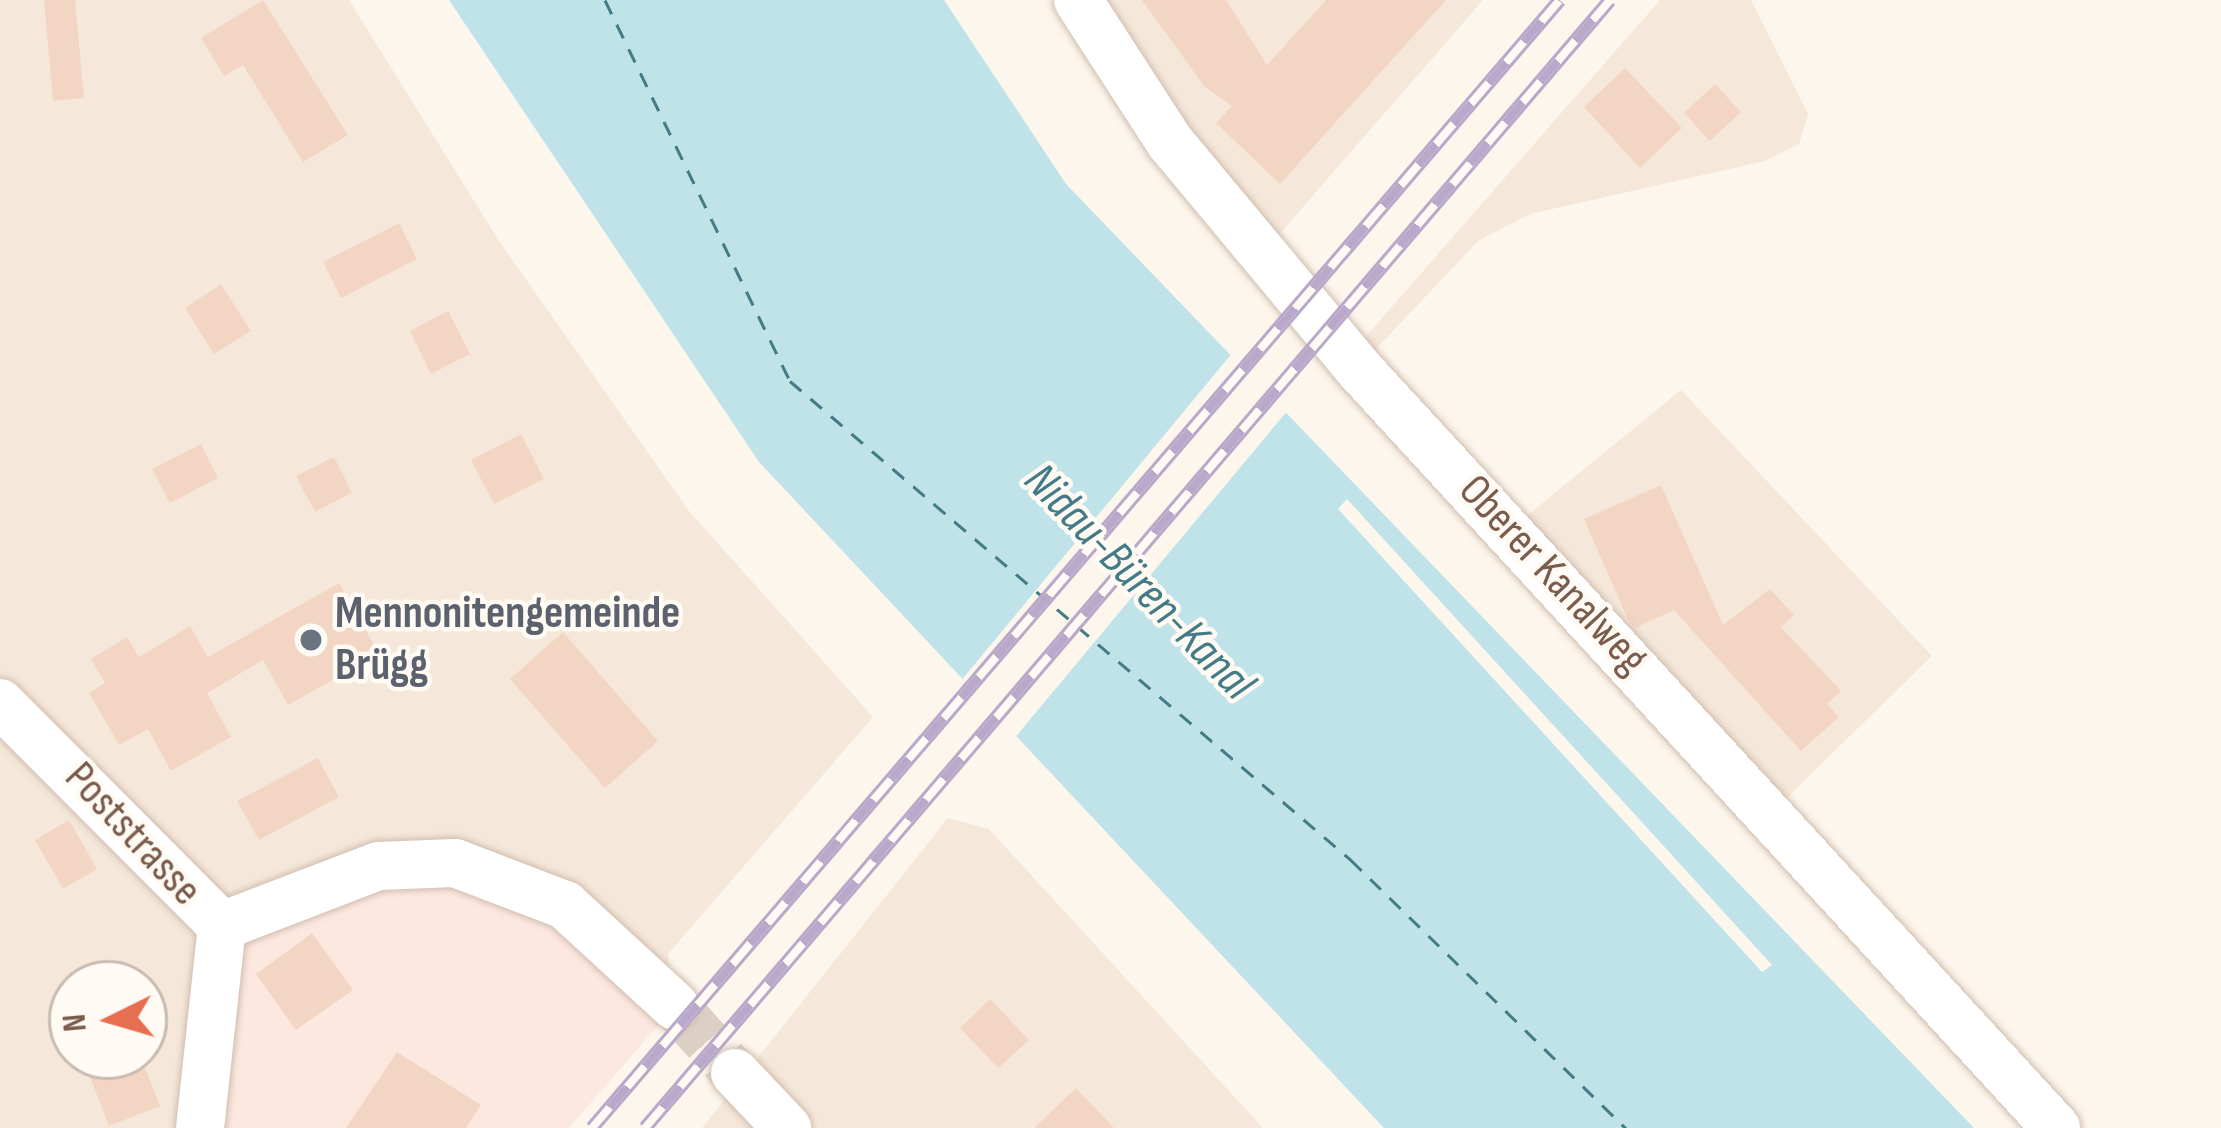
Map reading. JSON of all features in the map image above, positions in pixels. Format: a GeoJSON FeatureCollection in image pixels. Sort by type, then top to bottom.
{"type":"FeatureCollection","features":[{"type":"Feature","properties":{"kind":"street","name":"Oberer Kanalweg"},"geometry":{"type":"LineString","coordinates":[[1078,0],[1169,142],[1358,368],[2056,1128]]}},
{"type":"Feature","properties":{"kind":"street","name":"Poststrasse"},"geometry":{"type":"LineString","coordinates":[[0,703],[222,926],[200,1128]]}},
{"type":"Feature","properties":{"kind":"street"},"geometry":{"type":"LineString","coordinates":[[222,926],[378,866],[455,863],[566,905],[674,1006]]}},
{"type":"Feature","properties":{"kind":"street"},"geometry":{"type":"LineString","coordinates":[[735,1073],[788,1128]]}},
{"type":"Feature","properties":{"kind":"shaded area"},"geometry":{"type":"Polygon","coordinates":[[[0,0],[349,0],[499,241],[689,511],[873,717],[668,954],[675,1006],[200,1128],[0,1128],[0,0]]]}},
{"type":"Feature","properties":{"kind":"shaded area"},"geometry":{"type":"Polygon","coordinates":[[[1078,0],[1483,0],[1270,245],[1361,342],[1660,0],[1751,0],[1808,114],[1799,144],[1765,161],[1530,214],[1478,241],[1358,368],[1078,0]]]}},
{"type":"Feature","properties":{"kind":"shaded area"},"geometry":{"type":"Polygon","coordinates":[[[1681,390],[1932,656],[1772,812],[1512,528],[1681,390]]]}},
{"type":"Feature","properties":{"kind":"shaded area"},"geometry":{"type":"Polygon","coordinates":[[[948,818],[989,829],[1263,1128],[702,1128],[948,818]]]}},
{"type":"Feature","properties":{"kind":"shaded area"},"geometry":{"type":"Polygon","coordinates":[[[489,870],[675,1006],[569,1128],[200,1128],[222,926],[336,878],[489,870]]]}},
{"type":"Feature","properties":{"kind":"water","name":"Nidau-Büren-Kanal"},"geometry":{"type":"Polygon","coordinates":[[[449,0],[944,0],[1066,184],[1974,1128],[1384,1128],[759,462],[449,0]]]}},
{"type":"Feature","properties":{"kind":"pier"},"geometry":{"type":"Polygon","coordinates":[[[1233,352],[1288,410],[1012,741],[960,682],[1233,352]]]}},
{"type":"Feature","properties":{"kind":"pier"},"geometry":{"type":"Polygon","coordinates":[[[1347,499],[1772,965],[1762,972],[1338,509],[1347,499]]]}},
{"type":"Feature","properties":{"kind":"building"},"geometry":{"type":"Polygon","coordinates":[[[44,0],[75,0],[84,98],[53,101],[44,0]]]}},
{"type":"Feature","properties":{"kind":"building"},"geometry":{"type":"Polygon","coordinates":[[[263,0],[348,135],[303,162],[243,65],[224,76],[201,38],[263,0]]]}},
{"type":"Feature","properties":{"kind":"building"},"geometry":{"type":"Polygon","coordinates":[[[1142,0],[1226,0],[1267,65],[1326,0],[1446,0],[1280,184],[1216,123],[1232,106],[1204,86],[1142,0]]]}},
{"type":"Feature","properties":{"kind":"building"},"geometry":{"type":"Polygon","coordinates":[[[1625,68],[1682,128],[1640,168],[1584,107],[1625,68]]]}},
{"type":"Feature","properties":{"kind":"building"},"geometry":{"type":"Polygon","coordinates":[[[1715,84],[1741,112],[1710,141],[1684,113],[1715,84]]]}},
{"type":"Feature","properties":{"kind":"building"},"geometry":{"type":"Polygon","coordinates":[[[399,223],[417,259],[341,298],[323,262],[399,223]]]}},
{"type":"Feature","properties":{"kind":"building"},"geometry":{"type":"Polygon","coordinates":[[[221,284],[251,331],[214,354],[185,308],[221,284]]]}},
{"type":"Feature","properties":{"kind":"building"},"geometry":{"type":"Polygon","coordinates":[[[448,311],[470,354],[431,374],[410,331],[448,311]]]}},
{"type":"Feature","properties":{"kind":"building"},"geometry":{"type":"Polygon","coordinates":[[[521,434],[544,479],[494,504],[471,460],[521,434]]]}},
{"type":"Feature","properties":{"kind":"building"},"geometry":{"type":"Polygon","coordinates":[[[201,444],[218,478],[170,503],[152,469],[201,444]]]}},
{"type":"Feature","properties":{"kind":"building"},"geometry":{"type":"Polygon","coordinates":[[[334,457],[352,493],[315,512],[296,476],[334,457]]]}},
{"type":"Feature","properties":{"kind":"building"},"geometry":{"type":"Polygon","coordinates":[[[1661,485],[1723,625],[1770,589],[1794,615],[1781,627],[1841,691],[1827,704],[1839,717],[1801,751],[1674,610],[1635,628],[1628,620],[1584,519],[1661,485]]]}},
{"type":"Feature","properties":{"kind":"building"},"geometry":{"type":"Polygon","coordinates":[[[339,583],[379,654],[288,705],[263,660],[207,693],[231,737],[171,771],[148,729],[119,745],[89,693],[105,683],[91,659],[127,637],[139,657],[190,626],[208,657],[339,583]]]}},
{"type":"Feature","properties":{"kind":"building"},"geometry":{"type":"Polygon","coordinates":[[[563,632],[658,741],[605,788],[510,679],[563,632]]]}},
{"type":"Feature","properties":{"kind":"building"},"geometry":{"type":"Polygon","coordinates":[[[318,758],[339,797],[259,840],[237,801],[318,758]]]}},
{"type":"Feature","properties":{"kind":"building"},"geometry":{"type":"Polygon","coordinates":[[[69,820],[97,869],[63,889],[35,840],[69,820]]]}},
{"type":"Feature","properties":{"kind":"building"},"geometry":{"type":"Polygon","coordinates":[[[312,933],[353,990],[296,1030],[256,974],[312,933]]]}},
{"type":"Feature","properties":{"kind":"building"},"geometry":{"type":"Polygon","coordinates":[[[990,999],[1029,1040],[998,1068],[960,1028],[990,999]]]}},
{"type":"Feature","properties":{"kind":"building"},"geometry":{"type":"Polygon","coordinates":[[[397,1052],[481,1105],[466,1128],[346,1128],[397,1052]]]}},
{"type":"Feature","properties":{"kind":"building"},"geometry":{"type":"Polygon","coordinates":[[[91,1080],[150,1080],[160,1106],[109,1126],[91,1080]]]}},
{"type":"Feature","properties":{"kind":"building"},"geometry":{"type":"Polygon","coordinates":[[[1076,1088],[1114,1128],[1034,1128],[1076,1088]]]}},
{"type":"Feature","properties":{"kind":"ferry route"},"geometry":{"type":"LineString","coordinates":[[605,0],[790,381],[1351,860],[1626,1128]]}},
{"type":"Feature","properties":{"kind":"tunnel"},"geometry":{"type":"LineString","coordinates":[[675,1006],[735,1073]]}},
{"type":"Feature","properties":{"kind":"railway"},"geometry":{"type":"LineString","coordinates":[[592,1128],[1560,0]]}},
{"type":"Feature","properties":{"kind":"railway"},"geometry":{"type":"LineString","coordinates":[[645,1128],[1610,0]]}},
{"type":"Feature","properties":{"kind":"place","name":"Mennonitengemeinde Brügg"},"geometry":{"type":"Point","coordinates":[311,640]}}]}
